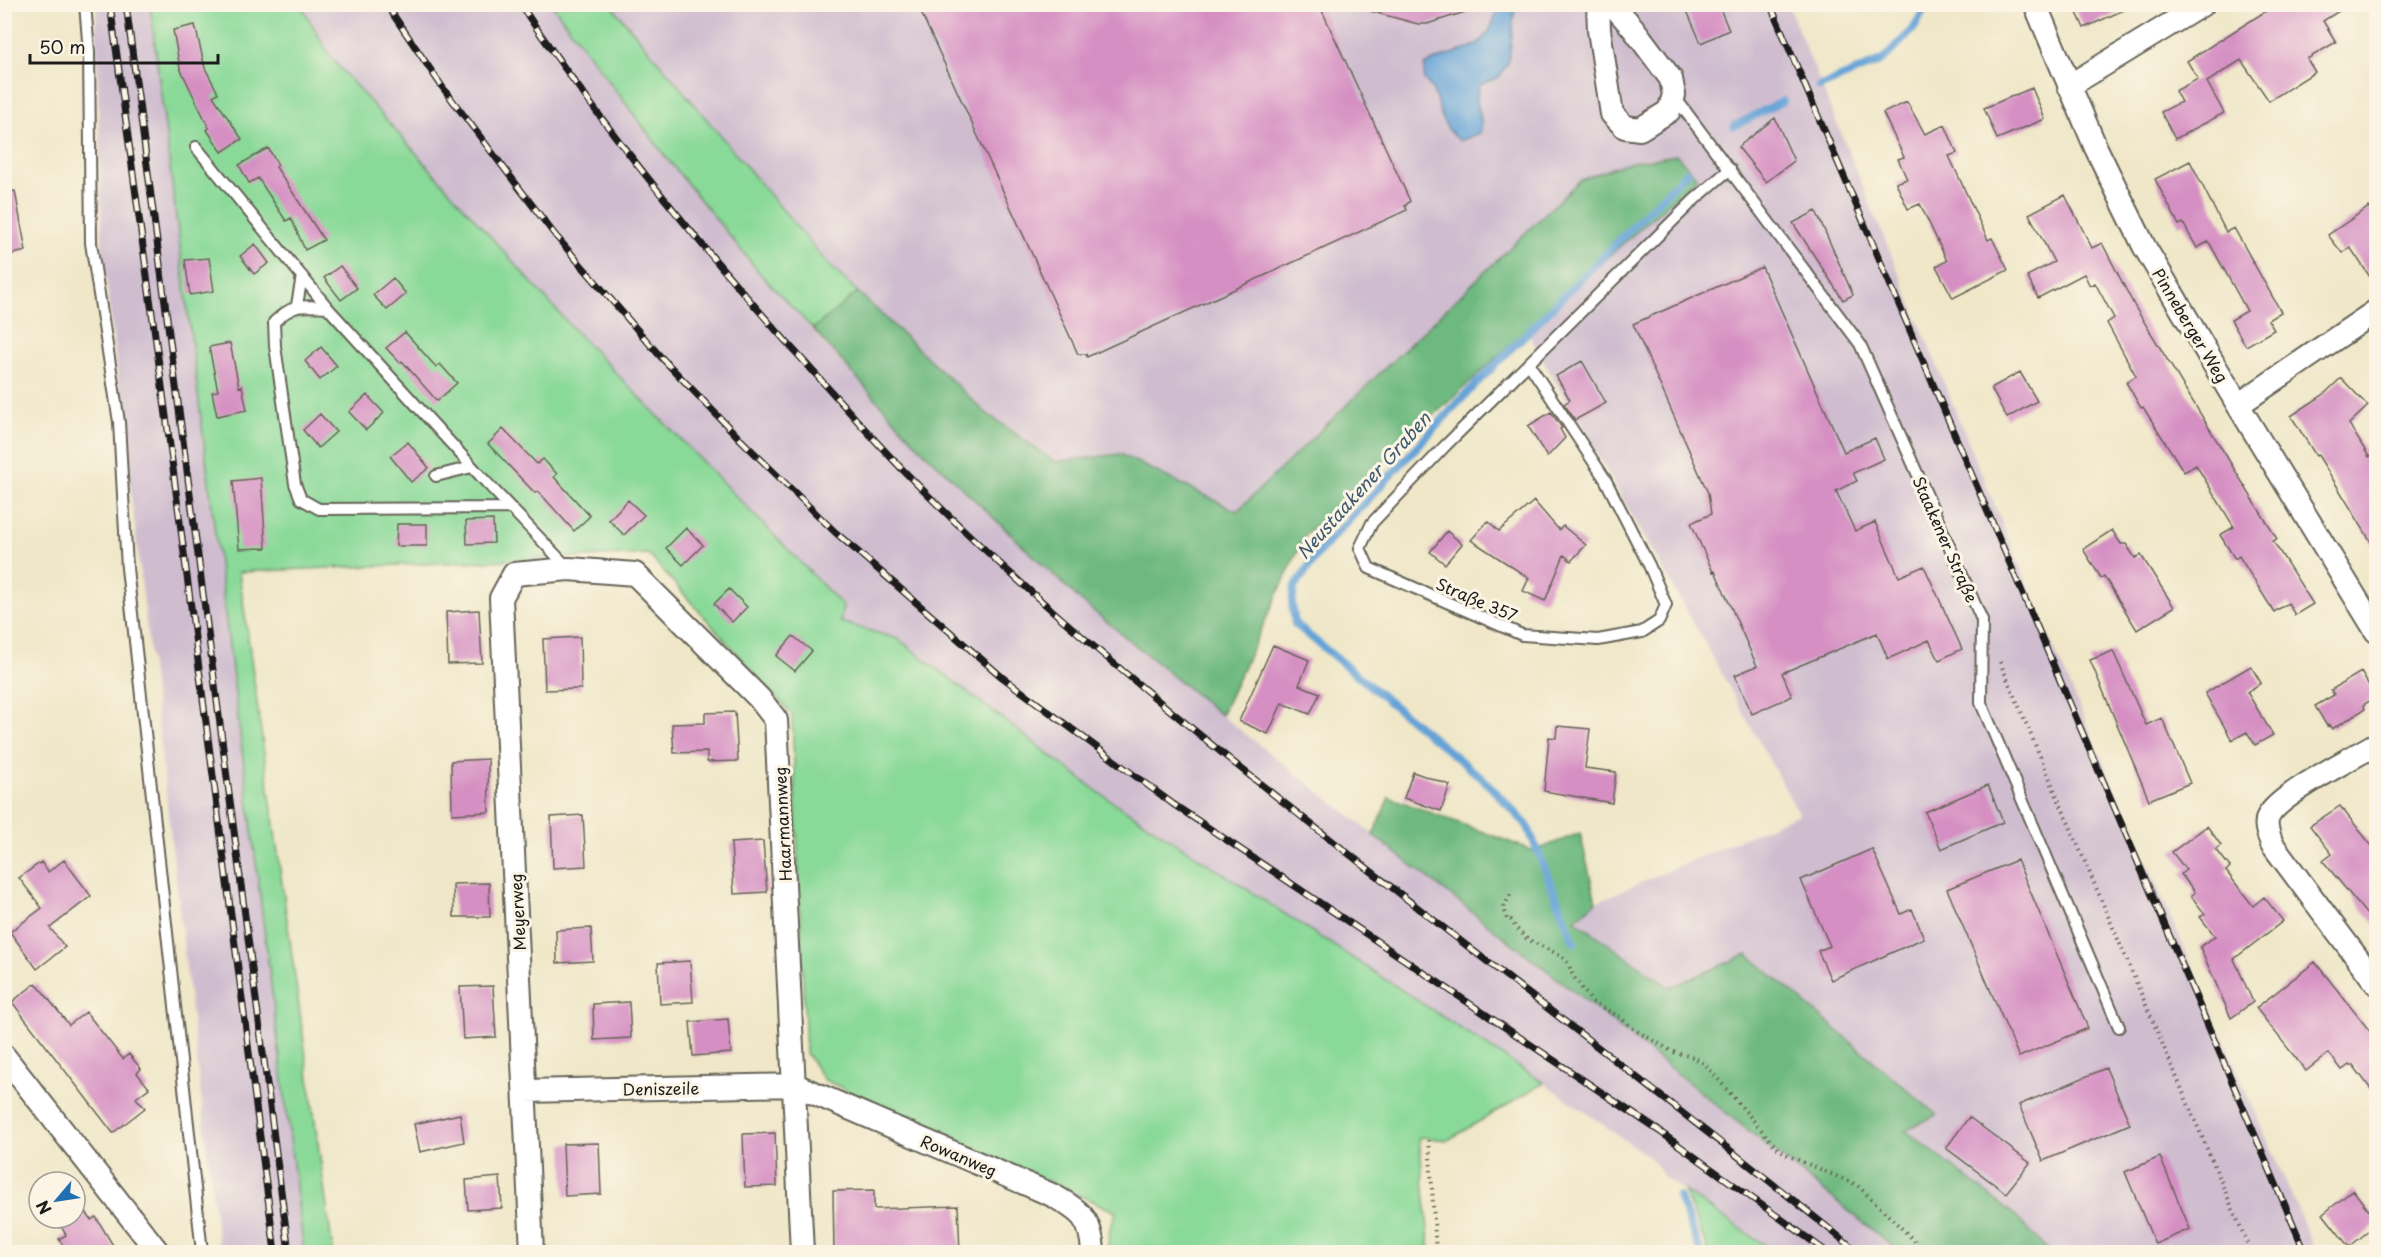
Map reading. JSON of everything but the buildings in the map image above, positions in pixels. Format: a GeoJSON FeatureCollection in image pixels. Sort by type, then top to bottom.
{"type":"FeatureCollection","features":[{"type":"Feature","properties":{"kind":"street"},"geometry":{"type":"LineString","coordinates":[[1598,4],[1599,30],[1612,114],[1625,127],[1640,129],[1669,111],[1674,95]]}},
{"type":"Feature","properties":{"kind":"street","name":"Staakener Straße"},"geometry":{"type":"LineString","coordinates":[[1612,4],[1671,79],[1674,95]]}},
{"type":"Feature","properties":{"kind":"street","name":"Pinneberger Weg"},"geometry":{"type":"LineString","coordinates":[[2035,4],[2096,148],[2144,246],[2376,631]]}},
{"type":"Feature","properties":{"kind":"street"},"geometry":{"type":"LineString","coordinates":[[2069,86],[2203,4]]}},
{"type":"Feature","properties":{"kind":"street"},"geometry":{"type":"LineString","coordinates":[[2238,405],[2376,311]]}},
{"type":"Feature","properties":{"kind":"street","name":"Haarmannweg"},"geometry":{"type":"LineString","coordinates":[[514,574],[569,569],[635,574],[759,698],[776,720],[802,1252]]}},
{"type":"Feature","properties":{"kind":"street","name":"Meyerweg"},"geometry":{"type":"LineString","coordinates":[[514,574],[501,598],[532,1252]]}},
{"type":"Feature","properties":{"kind":"street"},"geometry":{"type":"LineString","coordinates":[[2376,744],[2286,798],[2268,816],[2266,826],[2272,844],[2376,983]]}},
{"type":"Feature","properties":{"kind":"street"},"geometry":{"type":"LineString","coordinates":[[4,1056],[158,1252]]}},
{"type":"Feature","properties":{"kind":"street","name":"Deniszeile"},"geometry":{"type":"LineString","coordinates":[[526,1091],[795,1085]]}},
{"type":"Feature","properties":{"kind":"street","name":"Rowanweg"},"geometry":{"type":"LineString","coordinates":[[795,1085],[1052,1195],[1080,1211],[1092,1237],[1093,1252]]}},
{"type":"Feature","properties":{"kind":"lane"},"geometry":{"type":"LineString","coordinates":[[85,4],[89,52],[91,243],[119,422],[127,568],[202,1252]]}},
{"type":"Feature","properties":{"kind":"lane","name":"Staakener Straße"},"geometry":{"type":"LineString","coordinates":[[1674,95],[1860,344],[1982,620],[1981,703],[2119,1027]]}},
{"type":"Feature","properties":{"kind":"lane"},"geometry":{"type":"LineString","coordinates":[[196,147],[327,307],[472,467],[569,569]]}},
{"type":"Feature","properties":{"kind":"lane","name":"Straße 357"},"geometry":{"type":"LineString","coordinates":[[1529,364],[1605,479],[1666,605],[1659,621],[1642,632],[1598,640],[1522,635],[1369,568],[1360,548],[1372,523],[1445,446],[1694,200],[1730,169]]}},
{"type":"Feature","properties":{"kind":"lane"},"geometry":{"type":"LineString","coordinates":[[297,305],[302,276]]}},
{"type":"Feature","properties":{"kind":"lane"},"geometry":{"type":"LineString","coordinates":[[327,307],[297,305],[274,322],[275,346],[295,484],[301,499],[319,509],[511,508]]}},
{"type":"Feature","properties":{"kind":"lane"},"geometry":{"type":"LineString","coordinates":[[436,476],[472,467]]}},
{"type":"Feature","properties":{"kind":"path"},"geometry":{"type":"LineString","coordinates":[[1982,620],[2251,1252]]}},
{"type":"Feature","properties":{"kind":"path"},"geometry":{"type":"LineString","coordinates":[[1510,895],[1504,907],[1507,920],[1511,920],[1515,928],[1527,939],[1561,956],[1592,1002],[1620,1017],[1635,1030],[1673,1052],[1693,1057],[1705,1065],[1776,1147],[1789,1156],[1857,1185],[1926,1252]]}},
{"type":"Feature","properties":{"kind":"path"},"geometry":{"type":"LineString","coordinates":[[1429,1140],[1436,1252]]}},
{"type":"Feature","properties":{"kind":"shaded area"},"geometry":{"type":"Polygon","coordinates":[[[96,5],[150,5],[304,1252],[219,1252],[102,243],[96,5]]]}},
{"type":"Feature","properties":{"kind":"shaded area"},"geometry":{"type":"Polygon","coordinates":[[[301,5],[552,5],[763,277],[919,447],[1080,600],[1221,715],[1590,1004],[1900,1252],[1775,1252],[1663,1177],[1653,1160],[1544,1083],[1098,792],[898,639],[839,622],[843,606],[575,331],[331,58],[301,5]]]}},
{"type":"Feature","properties":{"kind":"shaded area"},"geometry":{"type":"Polygon","coordinates":[[[611,5],[1788,5],[2049,637],[2316,1252],[2050,1252],[2015,1215],[1905,1130],[1936,1115],[1670,988],[1575,920],[1596,902],[1799,814],[1701,636],[1526,330],[1696,179],[1677,155],[1580,180],[1237,511],[1120,454],[1055,462],[985,412],[828,264],[611,5]]]}},
{"type":"Feature","properties":{"kind":"green space"},"geometry":{"type":"Polygon","coordinates":[[[150,5],[301,5],[331,58],[575,331],[843,606],[840,622],[898,639],[1098,792],[1544,1083],[1448,1140],[1419,1137],[1430,1252],[1107,1252],[1110,1229],[1116,1212],[824,1080],[806,1053],[792,715],[648,554],[239,572],[333,1252],[304,1252],[150,5]]]}},
{"type":"Feature","properties":{"kind":"green space"},"geometry":{"type":"Polygon","coordinates":[[[552,5],[611,5],[828,264],[858,292],[813,329],[763,277],[665,156],[552,5]]]}},
{"type":"Feature","properties":{"kind":"green space"},"geometry":{"type":"Polygon","coordinates":[[[1677,155],[1697,178],[1526,330],[1306,534],[1221,715],[1080,600],[919,447],[813,329],[858,292],[985,412],[1055,462],[1120,454],[1237,511],[1580,180],[1626,163],[1677,155]]]}},
{"type":"Feature","properties":{"kind":"green space"},"geometry":{"type":"Polygon","coordinates":[[[1389,797],[1534,851],[1580,833],[1596,902],[1575,920],[1670,988],[1747,954],[1937,1115],[1905,1130],[2015,1215],[2050,1252],[1900,1252],[1590,1004],[1373,835],[1389,797]]]}},
{"type":"Feature","properties":{"kind":"green space"},"geometry":{"type":"Polygon","coordinates":[[[1684,1191],[1775,1252],[1709,1252],[1684,1191]]]}},
{"type":"Feature","properties":{"kind":"water"},"geometry":{"type":"Polygon","coordinates":[[[1498,5],[1515,5],[1509,61],[1499,77],[1480,85],[1477,98],[1481,121],[1480,133],[1460,141],[1446,125],[1434,94],[1424,79],[1425,65],[1480,42],[1493,22],[1498,5]]]}},
{"type":"Feature","properties":{"kind":"waterway","name":"Neustaakener Graben"},"geometry":{"type":"LineString","coordinates":[[1819,87],[1883,60],[1914,28],[1927,4]]}},
{"type":"Feature","properties":{"kind":"waterway","name":"Neustaakener Graben"},"geometry":{"type":"LineString","coordinates":[[1734,126],[1783,101]]}},
{"type":"Feature","properties":{"kind":"waterway","name":"Neustaakener Graben"},"geometry":{"type":"LineString","coordinates":[[1574,942],[1527,825],[1484,780],[1295,624],[1292,604],[1294,588],[1319,552],[1470,390],[1687,172]]}},
{"type":"Feature","properties":{"kind":"waterway","name":"Neustaakener Graben"},"geometry":{"type":"LineString","coordinates":[[1679,1197],[1701,1252]]}},
{"type":"Feature","properties":{"kind":"railway"},"geometry":{"type":"LineString","coordinates":[[110,4],[275,1252]]}},
{"type":"Feature","properties":{"kind":"railway"},"geometry":{"type":"LineString","coordinates":[[126,4],[289,1252]]}},
{"type":"Feature","properties":{"kind":"railway"},"geometry":{"type":"LineString","coordinates":[[386,4],[443,88],[555,235],[660,356],[835,532],[1002,677],[1173,804],[1659,1131],[1827,1252]]}},
{"type":"Feature","properties":{"kind":"railway"},"geometry":{"type":"LineString","coordinates":[[520,4],[590,103],[701,244],[880,446],[980,546],[1105,656],[1233,762],[1858,1252]]}},
{"type":"Feature","properties":{"kind":"railway"},"geometry":{"type":"LineString","coordinates":[[1770,4],[2305,1252]]}}]}
